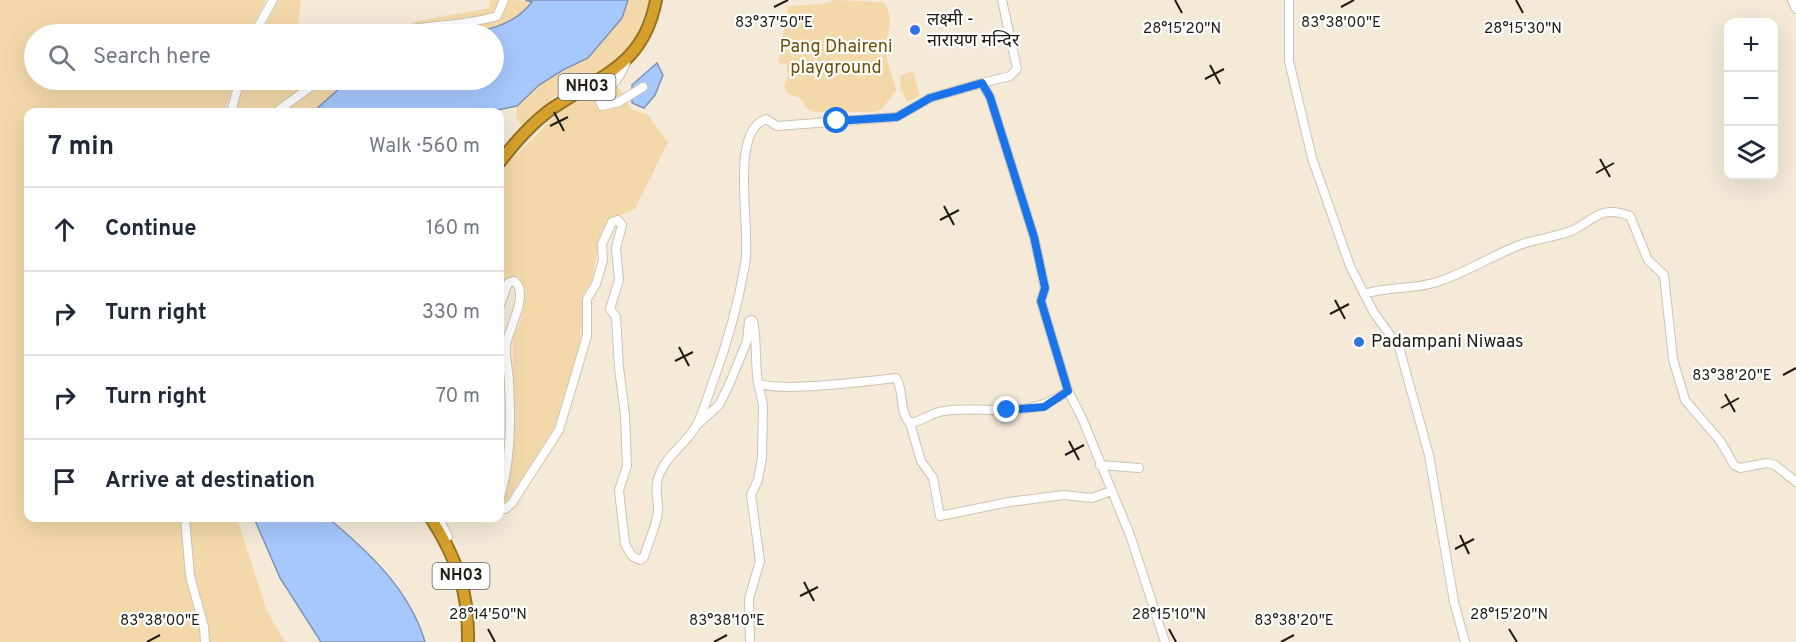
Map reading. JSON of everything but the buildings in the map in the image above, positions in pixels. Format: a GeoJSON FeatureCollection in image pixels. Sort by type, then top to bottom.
{"type":"FeatureCollection","features":[{"type":"Feature","properties":{"kind":"highway","name":"NH03"},"geometry":{"type":"LineString","coordinates":[[504,156],[513,144],[547,113],[610,75],[633,51],[645,33],[656,0]]}},
{"type":"Feature","properties":{"kind":"highway","name":"NH03"},"geometry":{"type":"LineString","coordinates":[[433,522],[444,539],[462,580],[468,622],[468,642]]}},
{"type":"Feature","properties":{"kind":"street"},"geometry":{"type":"LineString","coordinates":[[260,24],[273,0]]}},
{"type":"Feature","properties":{"kind":"street"},"geometry":{"type":"LineString","coordinates":[[442,24],[497,16],[504,0]]}},
{"type":"Feature","properties":{"kind":"street"},"geometry":{"type":"LineString","coordinates":[[504,508],[512,503],[559,430],[587,336],[587,299],[596,284],[603,260],[604,238],[618,220],[622,225],[616,248],[619,280],[610,309],[616,317],[618,368],[626,415],[627,466],[619,490],[625,544],[628,552],[636,559],[644,556],[658,515],[655,491],[659,474],[665,463],[687,440],[697,424],[726,350],[744,275],[747,225],[743,165],[750,131],[758,122],[766,119],[777,126],[897,117],[930,98],[1010,76],[1017,69],[1002,0]]}},
{"type":"Feature","properties":{"kind":"street"},"geometry":{"type":"LineString","coordinates":[[1288,0],[1289,61],[1307,139],[1340,241],[1364,294],[1385,331],[1399,347],[1429,455],[1454,602],[1466,642]]}},
{"type":"Feature","properties":{"kind":"street"},"geometry":{"type":"LineString","coordinates":[[1792,0],[1796,9]]}},
{"type":"Feature","properties":{"kind":"street"},"geometry":{"type":"LineString","coordinates":[[633,51],[620,75],[600,101],[602,106],[610,106],[643,87]]}},
{"type":"Feature","properties":{"kind":"street"},"geometry":{"type":"LineString","coordinates":[[982,83],[990,97],[1034,237],[1045,288],[1041,301],[1068,391],[1082,418],[1130,535],[1165,642]]}},
{"type":"Feature","properties":{"kind":"street"},"geometry":{"type":"LineString","coordinates":[[232,108],[237,90]]}},
{"type":"Feature","properties":{"kind":"street"},"geometry":{"type":"LineString","coordinates":[[282,108],[306,90]]}},
{"type":"Feature","properties":{"kind":"street"},"geometry":{"type":"LineString","coordinates":[[1364,294],[1383,288],[1402,289],[1437,282],[1517,246],[1570,232],[1601,213],[1620,212],[1630,216],[1648,260],[1664,275],[1673,359],[1685,400],[1721,442],[1734,465],[1740,468],[1767,463],[1775,465],[1796,482]]}},
{"type":"Feature","properties":{"kind":"street"},"geometry":{"type":"LineString","coordinates":[[504,294],[508,283],[518,284],[520,290],[515,319],[506,349],[510,451],[504,479]]}},
{"type":"Feature","properties":{"kind":"street"},"geometry":{"type":"LineString","coordinates":[[697,424],[719,405],[747,341],[747,329],[752,320],[756,326],[755,358],[764,405],[762,458],[758,480],[751,495],[760,561],[749,599],[750,642]]}},
{"type":"Feature","properties":{"kind":"street"},"geometry":{"type":"LineString","coordinates":[[758,383],[765,386],[787,387],[896,378],[900,388],[903,413],[910,423],[921,461],[933,478],[940,516],[1009,502],[1064,495],[1092,498],[1111,491]]}},
{"type":"Feature","properties":{"kind":"street"},"geometry":{"type":"LineString","coordinates":[[910,423],[927,420],[941,411],[993,412],[1044,407],[1068,391]]}},
{"type":"Feature","properties":{"kind":"street"},"geometry":{"type":"LineString","coordinates":[[1100,465],[1139,468]]}},
{"type":"Feature","properties":{"kind":"street"},"geometry":{"type":"LineString","coordinates":[[186,522],[190,576],[204,627],[205,642]]}},
{"type":"Feature","properties":{"kind":"street"},"geometry":{"type":"LineString","coordinates":[[441,522],[448,537],[444,539]]}},
{"type":"Feature","properties":{"kind":"green space"},"geometry":{"type":"Polygon","coordinates":[[[0,0],[266,0],[253,24],[24,24],[24,90],[232,90],[225,108],[24,108],[24,522],[238,522],[267,611],[285,642],[0,642],[0,0]]]}},
{"type":"Feature","properties":{"kind":"green space"},"geometry":{"type":"Polygon","coordinates":[[[279,0],[301,0],[298,24],[266,24],[279,0]]]}},
{"type":"Feature","properties":{"kind":"green space"},"geometry":{"type":"Polygon","coordinates":[[[490,0],[500,0],[492,14],[410,24],[418,21],[489,8],[490,0]]]}},
{"type":"Feature","properties":{"kind":"green space"},"geometry":{"type":"Polygon","coordinates":[[[507,0],[533,1],[520,14],[502,24],[465,24],[497,19],[502,14],[507,0]]]}},
{"type":"Feature","properties":{"kind":"green space"},"geometry":{"type":"Polygon","coordinates":[[[628,0],[650,0],[633,44],[612,66],[555,96],[529,123],[521,125],[516,117],[517,106],[539,85],[588,58],[622,18],[628,0]]]}},
{"type":"Feature","properties":{"kind":"green space","name":"Pang Dhaireni playground"},"geometry":{"type":"Polygon","coordinates":[[[835,0],[884,2],[888,10],[890,24],[886,54],[896,91],[881,110],[814,112],[807,109],[800,98],[788,94],[784,87],[788,75],[786,64],[778,63],[788,6],[822,4],[835,0]]]}},
{"type":"Feature","properties":{"kind":"green space"},"geometry":{"type":"Polygon","coordinates":[[[913,71],[920,96],[907,102],[900,88],[901,75],[913,71]]]}},
{"type":"Feature","properties":{"kind":"green space"},"geometry":{"type":"Polygon","coordinates":[[[612,81],[624,94],[631,109],[648,115],[668,142],[635,209],[609,220],[601,232],[592,280],[582,297],[582,330],[579,349],[556,425],[506,503],[504,497],[513,449],[513,337],[521,321],[526,291],[519,277],[508,278],[504,286],[504,167],[561,110],[612,81]]]}},
{"type":"Feature","properties":{"kind":"green space"},"geometry":{"type":"Polygon","coordinates":[[[242,90],[301,90],[276,108],[237,108],[242,90]]]}},
{"type":"Feature","properties":{"kind":"green space"},"geometry":{"type":"Polygon","coordinates":[[[311,90],[338,90],[318,108],[286,108],[311,90]]]}},
{"type":"Feature","properties":{"kind":"water"},"geometry":{"type":"Polygon","coordinates":[[[525,0],[628,0],[622,18],[588,58],[539,85],[517,106],[504,109],[318,108],[338,90],[504,90],[504,24],[502,24],[519,15],[532,2],[525,0]]]}},
{"type":"Feature","properties":{"kind":"water"},"geometry":{"type":"Polygon","coordinates":[[[657,63],[663,75],[655,95],[644,108],[632,103],[632,85],[657,63]]]}},
{"type":"Feature","properties":{"kind":"water"},"geometry":{"type":"Polygon","coordinates":[[[256,522],[333,522],[386,573],[409,605],[425,642],[321,642],[280,578],[256,522]]]}},
{"type":"Feature","properties":{"kind":"place","name":"लक्ष्मी - नारायण मन्दिर"},"geometry":{"type":"Point","coordinates":[915,30]}},
{"type":"Feature","properties":{"kind":"place","name":"Padampani Niwaas"},"geometry":{"type":"Point","coordinates":[1359,342]}},
{"type":"Feature","properties":{"kind":"route"},"geometry":{"type":"LineString","coordinates":[[837,121],[897,117],[930,98],[982,83],[990,97],[1034,237],[1045,288],[1041,293],[1041,301],[1068,391],[1044,407],[1007,410]]}}]}
